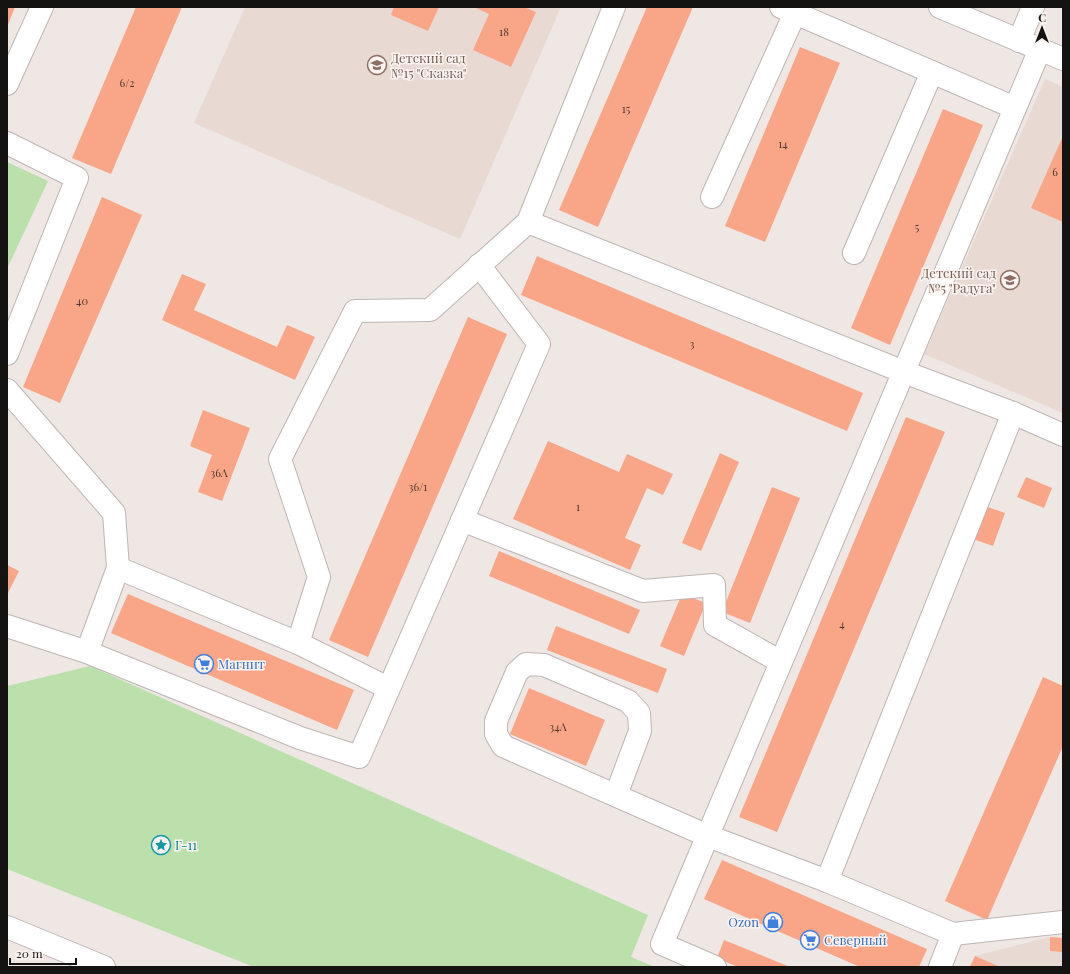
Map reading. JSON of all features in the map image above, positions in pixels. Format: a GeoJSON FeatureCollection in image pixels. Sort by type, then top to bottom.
{"type":"FeatureCollection","features":[{"type":"Feature","properties":{"kind":"street"},"geometry":{"type":"LineString","coordinates":[[7,84],[42,7]]}},
{"type":"Feature","properties":{"kind":"street"},"geometry":{"type":"LineString","coordinates":[[298,643],[319,576],[280,459],[355,311],[430,310],[528,222],[614,7]]}},
{"type":"Feature","properties":{"kind":"street"},"geometry":{"type":"LineString","coordinates":[[940,7],[1063,59]]}},
{"type":"Feature","properties":{"kind":"street"},"geometry":{"type":"LineString","coordinates":[[1019,40],[1033,7]]}},
{"type":"Feature","properties":{"kind":"street"},"geometry":{"type":"LineString","coordinates":[[712,197],[788,10],[1015,108]]}},
{"type":"Feature","properties":{"kind":"street"},"geometry":{"type":"LineString","coordinates":[[715,967],[662,944],[1040,49]]}},
{"type":"Feature","properties":{"kind":"street"},"geometry":{"type":"LineString","coordinates":[[854,253],[932,72]]}},
{"type":"Feature","properties":{"kind":"street"},"geometry":{"type":"LineString","coordinates":[[7,144],[77,178],[7,354]]}},
{"type":"Feature","properties":{"kind":"street"},"geometry":{"type":"LineString","coordinates":[[528,222],[904,372],[1013,413],[1063,435]]}},
{"type":"Feature","properties":{"kind":"street"},"geometry":{"type":"LineString","coordinates":[[7,626],[87,652],[300,738],[359,757],[539,344],[479,265]]}},
{"type":"Feature","properties":{"kind":"street"},"geometry":{"type":"LineString","coordinates":[[7,390],[114,513],[118,568],[87,652]]}},
{"type":"Feature","properties":{"kind":"street"},"geometry":{"type":"LineString","coordinates":[[827,881],[1013,413]]}},
{"type":"Feature","properties":{"kind":"street"},"geometry":{"type":"LineString","coordinates":[[462,520],[643,591],[714,585],[715,625],[781,662]]}},
{"type":"Feature","properties":{"kind":"street"},"geometry":{"type":"LineString","coordinates":[[118,568],[298,643],[388,688]]}},
{"type":"Feature","properties":{"kind":"street"},"geometry":{"type":"LineString","coordinates":[[616,795],[640,731],[639,713],[628,701],[544,665],[526,664],[518,672],[496,721],[496,734],[503,746],[708,836],[827,881],[953,934],[1063,922]]}},
{"type":"Feature","properties":{"kind":"street"},"geometry":{"type":"LineString","coordinates":[[7,927],[104,967]]}},
{"type":"Feature","properties":{"kind":"street"},"geometry":{"type":"LineString","coordinates":[[940,967],[953,934]]}},
{"type":"Feature","properties":{"kind":"shaded area","name":"Детский сад №15 \"Сказка\""},"geometry":{"type":"Polygon","coordinates":[[[245,7],[561,7],[460,239],[194,123],[245,7]]]}},
{"type":"Feature","properties":{"kind":"shaded area","name":"Детский сад №5 \"Радуга\""},"geometry":{"type":"Polygon","coordinates":[[[1045,79],[1063,87],[1063,413],[924,354],[1045,79]]]}},
{"type":"Feature","properties":{"kind":"shaded area"},"geometry":{"type":"Polygon","coordinates":[[[1050,937],[1063,938],[1063,967],[969,967],[975,956],[1050,937]]]}},
{"type":"Feature","properties":{"kind":"green space"},"geometry":{"type":"Polygon","coordinates":[[[7,162],[48,181],[7,269],[7,162]]]}},
{"type":"Feature","properties":{"kind":"green space"},"geometry":{"type":"Polygon","coordinates":[[[90,666],[648,915],[631,957],[655,967],[254,967],[7,869],[7,686],[90,666]]]}},
{"type":"Feature","properties":{"kind":"building"},"geometry":{"type":"Polygon","coordinates":[[[7,7],[15,7],[7,27],[7,7]]]}},
{"type":"Feature","properties":{"kind":"building"},"geometry":{"type":"Polygon","coordinates":[[[136,7],[182,7],[111,174],[72,158],[136,7]]]}},
{"type":"Feature","properties":{"kind":"building"},"geometry":{"type":"Polygon","coordinates":[[[394,7],[439,7],[428,31],[391,15],[394,7]]]}},
{"type":"Feature","properties":{"kind":"building"},"geometry":{"type":"Polygon","coordinates":[[[474,7],[524,7],[536,12],[511,67],[473,50],[489,14],[474,7]]]}},
{"type":"Feature","properties":{"kind":"building"},"geometry":{"type":"Polygon","coordinates":[[[647,7],[693,7],[598,227],[559,210],[647,7]]]}},
{"type":"Feature","properties":{"kind":"building"},"geometry":{"type":"Polygon","coordinates":[[[800,47],[840,63],[765,242],[725,226],[800,47]]]}},
{"type":"Feature","properties":{"kind":"building"},"geometry":{"type":"Polygon","coordinates":[[[943,109],[983,125],[890,345],[851,328],[943,109]]]}},
{"type":"Feature","properties":{"kind":"building"},"geometry":{"type":"Polygon","coordinates":[[[1063,136],[1063,222],[1031,208],[1063,136]]]}},
{"type":"Feature","properties":{"kind":"building"},"geometry":{"type":"Polygon","coordinates":[[[102,197],[142,215],[60,403],[23,387],[102,197]]]}},
{"type":"Feature","properties":{"kind":"building"},"geometry":{"type":"Polygon","coordinates":[[[537,256],[863,393],[847,431],[521,295],[537,256]]]}},
{"type":"Feature","properties":{"kind":"building"},"geometry":{"type":"Polygon","coordinates":[[[182,274],[206,284],[194,310],[277,347],[287,325],[315,337],[295,380],[162,320],[182,274]]]}},
{"type":"Feature","properties":{"kind":"building"},"geometry":{"type":"Polygon","coordinates":[[[468,317],[507,334],[368,657],[329,640],[468,317]]]}},
{"type":"Feature","properties":{"kind":"building"},"geometry":{"type":"Polygon","coordinates":[[[203,410],[250,428],[222,501],[198,492],[212,455],[190,446],[203,410]]]}},
{"type":"Feature","properties":{"kind":"building"},"geometry":{"type":"Polygon","coordinates":[[[906,417],[945,432],[777,832],[739,817],[906,417]]]}},
{"type":"Feature","properties":{"kind":"building"},"geometry":{"type":"Polygon","coordinates":[[[548,441],[619,472],[627,454],[673,474],[663,495],[647,488],[625,538],[641,545],[630,570],[513,519],[548,441]]]}},
{"type":"Feature","properties":{"kind":"building"},"geometry":{"type":"Polygon","coordinates":[[[720,453],[739,462],[701,551],[682,543],[720,453]]]}},
{"type":"Feature","properties":{"kind":"building"},"geometry":{"type":"Polygon","coordinates":[[[1026,477],[1052,488],[1044,508],[1017,497],[1026,477]]]}},
{"type":"Feature","properties":{"kind":"building"},"geometry":{"type":"Polygon","coordinates":[[[772,487],[800,498],[750,623],[722,612],[772,487]]]}},
{"type":"Feature","properties":{"kind":"building"},"geometry":{"type":"Polygon","coordinates":[[[985,506],[1005,513],[993,546],[973,539],[985,506]]]}},
{"type":"Feature","properties":{"kind":"building"},"geometry":{"type":"Polygon","coordinates":[[[499,551],[640,610],[629,634],[489,576],[499,551]]]}},
{"type":"Feature","properties":{"kind":"building"},"geometry":{"type":"Polygon","coordinates":[[[7,565],[19,571],[7,595],[7,565]]]}},
{"type":"Feature","properties":{"kind":"building"},"geometry":{"type":"Polygon","coordinates":[[[128,594],[354,690],[337,730],[111,633],[128,594]]]}},
{"type":"Feature","properties":{"kind":"building"},"geometry":{"type":"Polygon","coordinates":[[[682,594],[706,603],[684,656],[660,646],[682,594]]]}},
{"type":"Feature","properties":{"kind":"building"},"geometry":{"type":"Polygon","coordinates":[[[556,626],[667,669],[658,693],[547,650],[556,626]]]}},
{"type":"Feature","properties":{"kind":"building"},"geometry":{"type":"Polygon","coordinates":[[[1043,677],[1063,686],[1063,746],[987,920],[945,901],[1043,677]]]}},
{"type":"Feature","properties":{"kind":"building"},"geometry":{"type":"Polygon","coordinates":[[[529,688],[605,720],[586,766],[510,734],[529,688]]]}},
{"type":"Feature","properties":{"kind":"building"},"geometry":{"type":"Polygon","coordinates":[[[722,860],[927,949],[919,967],[860,967],[704,899],[722,860]]]}},
{"type":"Feature","properties":{"kind":"building"},"geometry":{"type":"Polygon","coordinates":[[[1050,937],[1063,938],[1063,952],[1050,951],[1050,937]]]}},
{"type":"Feature","properties":{"kind":"building"},"geometry":{"type":"Polygon","coordinates":[[[724,940],[790,967],[738,967],[717,958],[724,940]]]}},
{"type":"Feature","properties":{"kind":"building"},"geometry":{"type":"Polygon","coordinates":[[[975,956],[1000,967],[970,967],[975,956]]]}},
{"type":"Feature","properties":{"kind":"place","name":"Детский сад №15 \"Сказка\""},"geometry":{"type":"Point","coordinates":[377,65]}},
{"type":"Feature","properties":{"kind":"place","name":"Детский сад №5 \"Радуга\""},"geometry":{"type":"Point","coordinates":[1010,280]}},
{"type":"Feature","properties":{"kind":"place","name":"Магнит"},"geometry":{"type":"Point","coordinates":[204,664]}},
{"type":"Feature","properties":{"kind":"place","name":"Г-11"},"geometry":{"type":"Point","coordinates":[161,845]}},
{"type":"Feature","properties":{"kind":"place","name":"Ozon"},"geometry":{"type":"Point","coordinates":[773,922]}},
{"type":"Feature","properties":{"kind":"place","name":"Северный"},"geometry":{"type":"Point","coordinates":[810,940]}}]}
